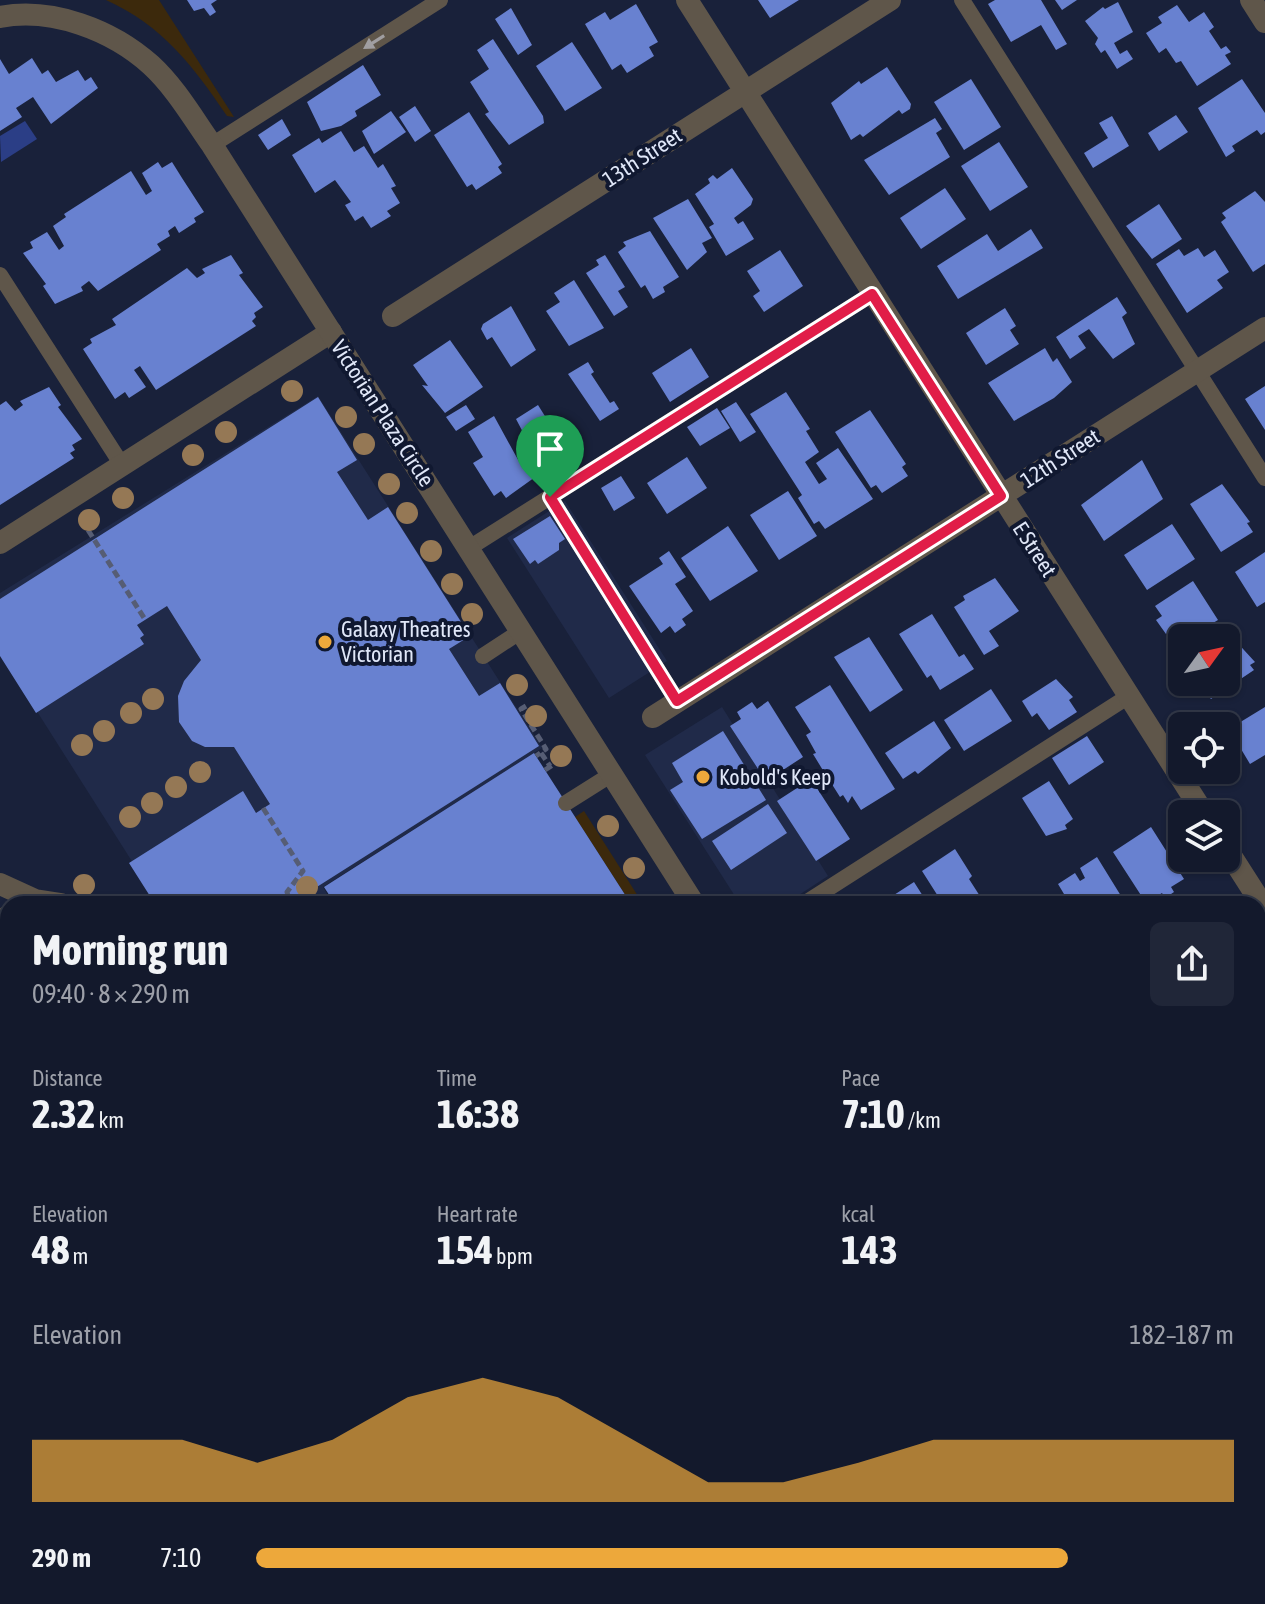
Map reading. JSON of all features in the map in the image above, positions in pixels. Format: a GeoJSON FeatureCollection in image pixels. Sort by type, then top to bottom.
{"type":"FeatureCollection","features":[{"type":"Feature","properties":{"kind":"street","name":"E Street"},"geometry":{"type":"LineString","coordinates":[[687,0],[1195,800]]}},
{"type":"Feature","properties":{"kind":"street","name":"13th Street"},"geometry":{"type":"LineString","coordinates":[[393,316],[890,0]]}},
{"type":"Feature","properties":{"kind":"street"},"geometry":{"type":"LineString","coordinates":[[1251,0],[1265,22]]}},
{"type":"Feature","properties":{"kind":"street","name":"Victorian Plaza Circle"},"geometry":{"type":"LineString","coordinates":[[0,17],[64,19],[127,48],[151,65],[212,145],[689,896]]}},
{"type":"Feature","properties":{"kind":"street","name":"12th Street"},"geometry":{"type":"LineString","coordinates":[[653,717],[1265,328]]}},
{"type":"Feature","properties":{"kind":"street"},"geometry":{"type":"LineString","coordinates":[[0,543],[331,332]]}},
{"type":"Feature","properties":{"kind":"street"},"geometry":{"type":"LineString","coordinates":[[1240,870],[1256,896]]}},
{"type":"Feature","properties":{"kind":"lane"},"geometry":{"type":"LineString","coordinates":[[212,145],[440,0]]}},
{"type":"Feature","properties":{"kind":"lane"},"geometry":{"type":"LineString","coordinates":[[962,0],[1265,478]]}},
{"type":"Feature","properties":{"kind":"lane"},"geometry":{"type":"LineString","coordinates":[[0,275],[122,465]]}},
{"type":"Feature","properties":{"kind":"lane"},"geometry":{"type":"LineString","coordinates":[[469,548],[872,294]]}},
{"type":"Feature","properties":{"kind":"lane"},"geometry":{"type":"LineString","coordinates":[[550,497],[677,701]]}},
{"type":"Feature","properties":{"kind":"lane"},"geometry":{"type":"LineString","coordinates":[[483,656],[521,631]]}},
{"type":"Feature","properties":{"kind":"lane"},"geometry":{"type":"LineString","coordinates":[[816,896],[1129,696]]}},
{"type":"Feature","properties":{"kind":"lane"},"geometry":{"type":"LineString","coordinates":[[566,803],[612,774]]}},
{"type":"Feature","properties":{"kind":"path"},"geometry":{"type":"LineString","coordinates":[[88,530],[146,621]]}},
{"type":"Feature","properties":{"kind":"path"},"geometry":{"type":"LineString","coordinates":[[526,706],[521,709],[546,749],[539,754],[547,768],[560,760]]}},
{"type":"Feature","properties":{"kind":"path"},"geometry":{"type":"LineString","coordinates":[[263,808],[303,871],[287,892],[288,896]]}},
{"type":"Feature","properties":{"kind":"shaded area"},"geometry":{"type":"Polygon","coordinates":[[[106,0],[159,0],[234,117],[227,116],[189,64],[160,35],[126,10],[106,0]]]}},
{"type":"Feature","properties":{"kind":"shaded area","name":"Galaxy Theatres Victorian"},"geometry":{"type":"Polygon","coordinates":[[[318,396],[542,748],[323,887],[328,896],[154,896],[0,653],[0,593],[318,396]]]}},
{"type":"Feature","properties":{"kind":"shaded area"},"geometry":{"type":"Polygon","coordinates":[[[565,501],[667,661],[609,698],[507,538],[565,501]]]}},
{"type":"Feature","properties":{"kind":"shaded area"},"geometry":{"type":"Polygon","coordinates":[[[722,707],[828,876],[797,896],[735,896],[645,755],[722,707]]]}},
{"type":"Feature","properties":{"kind":"shaded area"},"geometry":{"type":"Polygon","coordinates":[[[584,811],[638,896],[626,896],[575,817],[584,811]]]}},
{"type":"Feature","properties":{"kind":"water"},"geometry":{"type":"Polygon","coordinates":[[[25,121],[37,139],[1,162],[0,136],[25,121]]]}},
{"type":"Feature","properties":{"kind":"building"},"geometry":{"type":"Polygon","coordinates":[[[187,0],[217,0],[211,4],[216,12],[210,16],[204,8],[194,11],[187,0]]]}},
{"type":"Feature","properties":{"kind":"building"},"geometry":{"type":"Polygon","coordinates":[[[758,0],[799,0],[770,18],[758,0]]]}},
{"type":"Feature","properties":{"kind":"building"},"geometry":{"type":"Polygon","coordinates":[[[995,0],[1041,0],[1067,44],[1056,50],[1041,25],[1011,42],[988,4],[995,0]]]}},
{"type":"Feature","properties":{"kind":"building"},"geometry":{"type":"Polygon","coordinates":[[[1055,0],[1077,0],[1062,10],[1055,0]]]}},
{"type":"Feature","properties":{"kind":"building"},"geometry":{"type":"Polygon","coordinates":[[[1118,2],[1133,32],[1114,43],[1120,54],[1127,50],[1133,59],[1117,69],[1105,50],[1101,53],[1095,44],[1098,38],[1085,21],[1103,7],[1105,9],[1118,2]]]}},
{"type":"Feature","properties":{"kind":"building"},"geometry":{"type":"Polygon","coordinates":[[[636,4],[658,42],[649,47],[654,56],[627,73],[621,64],[612,70],[585,24],[605,12],[610,20],[636,4]]]}},
{"type":"Feature","properties":{"kind":"building"},"geometry":{"type":"Polygon","coordinates":[[[1177,5],[1189,22],[1204,12],[1214,27],[1209,31],[1221,49],[1226,46],[1231,52],[1225,55],[1231,64],[1197,86],[1181,61],[1176,63],[1166,48],[1159,53],[1146,33],[1162,23],[1158,17],[1177,5]]]}},
{"type":"Feature","properties":{"kind":"building"},"geometry":{"type":"Polygon","coordinates":[[[511,8],[532,45],[518,55],[495,19],[511,8]]]}},
{"type":"Feature","properties":{"kind":"building"},"geometry":{"type":"Polygon","coordinates":[[[493,39],[543,116],[544,123],[509,145],[485,114],[489,112],[470,82],[489,69],[477,50],[493,39]]]}},
{"type":"Feature","properties":{"kind":"building"},"geometry":{"type":"Polygon","coordinates":[[[572,42],[602,88],[565,111],[536,66],[572,42]]]}},
{"type":"Feature","properties":{"kind":"building"},"geometry":{"type":"Polygon","coordinates":[[[32,58],[42,74],[48,70],[56,82],[78,70],[85,81],[91,77],[98,88],[51,124],[33,97],[16,108],[22,117],[0,131],[0,59],[9,74],[32,58]]]}},
{"type":"Feature","properties":{"kind":"building"},"geometry":{"type":"Polygon","coordinates":[[[363,65],[381,95],[355,111],[357,116],[341,126],[321,131],[307,102],[363,65]]]}},
{"type":"Feature","properties":{"kind":"building"},"geometry":{"type":"Polygon","coordinates":[[[887,67],[911,104],[910,109],[902,114],[899,110],[863,137],[860,134],[851,140],[831,103],[859,81],[861,84],[887,67]]]}},
{"type":"Feature","properties":{"kind":"building"},"geometry":{"type":"Polygon","coordinates":[[[971,79],[1001,127],[964,150],[934,102],[971,79]]]}},
{"type":"Feature","properties":{"kind":"building"},"geometry":{"type":"Polygon","coordinates":[[[1242,79],[1265,113],[1265,132],[1261,135],[1257,130],[1232,146],[1235,151],[1226,157],[1198,108],[1242,79]]]}},
{"type":"Feature","properties":{"kind":"building"},"geometry":{"type":"Polygon","coordinates":[[[415,106],[431,131],[415,142],[399,117],[415,106]]]}},
{"type":"Feature","properties":{"kind":"building"},"geometry":{"type":"Polygon","coordinates":[[[391,111],[406,132],[374,154],[362,131],[391,111]]]}},
{"type":"Feature","properties":{"kind":"building"},"geometry":{"type":"Polygon","coordinates":[[[469,112],[502,164],[498,167],[502,173],[476,190],[472,184],[467,187],[434,135],[469,112]]]}},
{"type":"Feature","properties":{"kind":"building"},"geometry":{"type":"Polygon","coordinates":[[[1176,115],[1188,132],[1159,151],[1148,133],[1176,115]]]}},
{"type":"Feature","properties":{"kind":"building"},"geometry":{"type":"Polygon","coordinates":[[[1112,116],[1129,146],[1093,168],[1084,153],[1108,138],[1099,123],[1112,116]]]}},
{"type":"Feature","properties":{"kind":"building"},"geometry":{"type":"Polygon","coordinates":[[[935,118],[942,129],[936,133],[950,157],[889,195],[864,160],[935,118]]]}},
{"type":"Feature","properties":{"kind":"building"},"geometry":{"type":"Polygon","coordinates":[[[282,119],[291,135],[268,150],[258,135],[282,119]]]}},
{"type":"Feature","properties":{"kind":"building"},"geometry":{"type":"Polygon","coordinates":[[[341,131],[354,152],[364,146],[378,168],[383,164],[396,186],[391,188],[400,203],[387,211],[391,216],[371,228],[363,216],[355,221],[345,205],[351,202],[335,180],[315,193],[292,155],[319,138],[322,143],[341,131]]]}},
{"type":"Feature","properties":{"kind":"building"},"geometry":{"type":"Polygon","coordinates":[[[999,142],[1028,187],[990,211],[961,166],[999,142]]]}},
{"type":"Feature","properties":{"kind":"building"},"geometry":{"type":"Polygon","coordinates":[[[158,162],[162,168],[172,162],[204,212],[194,218],[196,222],[179,233],[175,226],[168,231],[170,236],[157,244],[161,250],[98,291],[89,281],[81,287],[83,291],[55,304],[43,286],[46,284],[23,253],[33,248],[30,242],[47,232],[59,250],[64,246],[53,226],[66,217],[64,214],[131,171],[146,195],[152,191],[142,173],[158,162]]]}},
{"type":"Feature","properties":{"kind":"building"},"geometry":{"type":"Polygon","coordinates":[[[732,168],[753,199],[751,205],[734,218],[738,224],[743,221],[754,239],[726,256],[709,227],[714,224],[695,194],[710,183],[708,179],[713,175],[717,179],[732,168]]]}},
{"type":"Feature","properties":{"kind":"building"},"geometry":{"type":"Polygon","coordinates":[[[945,188],[966,219],[921,249],[900,218],[945,188]]]}},
{"type":"Feature","properties":{"kind":"building"},"geometry":{"type":"Polygon","coordinates":[[[1255,191],[1265,202],[1265,264],[1253,272],[1221,222],[1226,218],[1222,213],[1255,191]]]}},
{"type":"Feature","properties":{"kind":"building"},"geometry":{"type":"Polygon","coordinates":[[[688,199],[712,238],[702,243],[707,252],[687,270],[653,218],[688,199]]]}},
{"type":"Feature","properties":{"kind":"building"},"geometry":{"type":"Polygon","coordinates":[[[1159,204],[1182,239],[1152,259],[1126,226],[1159,204]]]}},
{"type":"Feature","properties":{"kind":"building"},"geometry":{"type":"Polygon","coordinates":[[[1031,229],[1043,248],[958,299],[937,266],[987,234],[998,251],[1031,229]]]}},
{"type":"Feature","properties":{"kind":"building"},"geometry":{"type":"Polygon","coordinates":[[[650,231],[679,277],[663,287],[665,292],[653,299],[645,285],[641,288],[618,252],[626,246],[623,242],[650,231]]]}},
{"type":"Feature","properties":{"kind":"building"},"geometry":{"type":"Polygon","coordinates":[[[1198,248],[1204,257],[1215,250],[1229,272],[1217,280],[1223,288],[1187,313],[1156,264],[1179,249],[1184,256],[1198,248]]]}},
{"type":"Feature","properties":{"kind":"building"},"geometry":{"type":"Polygon","coordinates":[[[780,250],[803,286],[764,312],[753,296],[760,291],[747,271],[780,250]]]}},
{"type":"Feature","properties":{"kind":"building"},"geometry":{"type":"Polygon","coordinates":[[[231,255],[243,273],[239,275],[263,307],[254,313],[256,317],[252,321],[256,326],[156,390],[140,366],[134,370],[146,387],[129,398],[125,392],[115,399],[83,349],[92,343],[90,339],[116,325],[112,319],[187,268],[197,278],[205,273],[202,269],[231,255]]]}},
{"type":"Feature","properties":{"kind":"building"},"geometry":{"type":"Polygon","coordinates":[[[605,255],[625,287],[618,291],[628,307],[614,316],[586,273],[599,265],[596,260],[605,255]]]}},
{"type":"Feature","properties":{"kind":"building"},"geometry":{"type":"Polygon","coordinates":[[[574,280],[604,328],[569,346],[546,311],[560,302],[554,293],[574,280]]]}},
{"type":"Feature","properties":{"kind":"building"},"geometry":{"type":"Polygon","coordinates":[[[1117,297],[1127,313],[1122,317],[1135,344],[1113,359],[1089,329],[1078,336],[1086,348],[1070,359],[1056,337],[1117,297]]]}},
{"type":"Feature","properties":{"kind":"building"},"geometry":{"type":"Polygon","coordinates":[[[511,306],[536,350],[511,367],[492,337],[487,340],[481,329],[483,324],[511,306]]]}},
{"type":"Feature","properties":{"kind":"building"},"geometry":{"type":"Polygon","coordinates":[[[1005,308],[1016,326],[1010,330],[1019,344],[986,365],[966,333],[1005,308]]]}},
{"type":"Feature","properties":{"kind":"building"},"geometry":{"type":"Polygon","coordinates":[[[450,340],[483,387],[445,413],[422,385],[428,386],[413,365],[450,340]]]}},
{"type":"Feature","properties":{"kind":"building"},"geometry":{"type":"Polygon","coordinates":[[[691,348],[709,377],[670,402],[652,373],[691,348]]]}},
{"type":"Feature","properties":{"kind":"building"},"geometry":{"type":"Polygon","coordinates":[[[1045,348],[1053,362],[1057,358],[1072,382],[1054,398],[1014,421],[988,383],[1045,348]]]}},
{"type":"Feature","properties":{"kind":"building"},"geometry":{"type":"Polygon","coordinates":[[[588,362],[594,372],[591,374],[610,403],[614,401],[619,409],[600,421],[568,374],[588,362]]]}},
{"type":"Feature","properties":{"kind":"building"},"geometry":{"type":"Polygon","coordinates":[[[1265,386],[1265,430],[1245,399],[1265,386]]]}},
{"type":"Feature","properties":{"kind":"building"},"geometry":{"type":"Polygon","coordinates":[[[49,387],[61,405],[58,407],[82,439],[72,445],[75,450],[70,453],[74,458],[0,505],[0,405],[6,401],[15,411],[23,405],[20,401],[49,387]]]}},
{"type":"Feature","properties":{"kind":"building"},"geometry":{"type":"Polygon","coordinates":[[[786,392],[810,429],[806,431],[819,452],[805,462],[819,484],[827,479],[816,463],[838,448],[873,499],[825,529],[819,521],[814,524],[798,498],[802,495],[750,414],[786,392]]]}},
{"type":"Feature","properties":{"kind":"building","name":"Galaxy Theatres Victorian"},"geometry":{"type":"Polygon","coordinates":[[[318,397],[357,460],[337,472],[368,520],[388,507],[470,636],[449,649],[479,696],[500,683],[539,746],[303,896],[150,896],[129,863],[243,791],[256,813],[270,804],[234,747],[205,747],[192,741],[179,722],[178,696],[184,681],[201,660],[167,606],[137,625],[144,635],[140,638],[144,644],[36,713],[0,656],[0,599],[318,397]]]}},
{"type":"Feature","properties":{"kind":"building"},"geometry":{"type":"Polygon","coordinates":[[[736,402],[756,432],[740,442],[721,411],[736,402]]]}},
{"type":"Feature","properties":{"kind":"building"},"geometry":{"type":"Polygon","coordinates":[[[466,405],[475,419],[456,431],[446,417],[466,405]]]}},
{"type":"Feature","properties":{"kind":"building"},"geometry":{"type":"Polygon","coordinates":[[[538,405],[553,429],[560,425],[579,455],[551,474],[540,457],[537,459],[516,419],[538,405]]]}},
{"type":"Feature","properties":{"kind":"building"},"geometry":{"type":"Polygon","coordinates":[[[717,408],[730,428],[700,446],[687,427],[717,408]]]}},
{"type":"Feature","properties":{"kind":"building"},"geometry":{"type":"Polygon","coordinates":[[[870,410],[906,464],[902,467],[908,476],[882,493],[876,485],[871,488],[835,432],[870,410]]]}},
{"type":"Feature","properties":{"kind":"building"},"geometry":{"type":"Polygon","coordinates":[[[494,416],[522,467],[530,462],[538,475],[506,498],[501,491],[494,496],[473,463],[483,457],[468,432],[494,416]]]}},
{"type":"Feature","properties":{"kind":"building"},"geometry":{"type":"Polygon","coordinates":[[[687,457],[707,488],[667,514],[647,483],[687,457]]]}},
{"type":"Feature","properties":{"kind":"building"},"geometry":{"type":"Polygon","coordinates":[[[1142,460],[1163,499],[1104,541],[1081,505],[1142,460]]]}},
{"type":"Feature","properties":{"kind":"building"},"geometry":{"type":"Polygon","coordinates":[[[621,476],[635,498],[614,511],[601,488],[621,476]]]}},
{"type":"Feature","properties":{"kind":"building"},"geometry":{"type":"Polygon","coordinates":[[[1222,484],[1250,522],[1247,523],[1253,532],[1221,552],[1190,504],[1222,484]]]}},
{"type":"Feature","properties":{"kind":"building"},"geometry":{"type":"Polygon","coordinates":[[[788,491],[817,536],[779,560],[750,515],[788,491]]]}},
{"type":"Feature","properties":{"kind":"building"},"geometry":{"type":"Polygon","coordinates":[[[550,516],[565,539],[559,543],[559,550],[538,564],[535,560],[530,564],[513,539],[550,516]]]}},
{"type":"Feature","properties":{"kind":"building"},"geometry":{"type":"Polygon","coordinates":[[[1172,524],[1195,559],[1147,590],[1124,555],[1172,524]]]}},
{"type":"Feature","properties":{"kind":"building"},"geometry":{"type":"Polygon","coordinates":[[[728,526],[758,571],[710,601],[681,558],[728,526]]]}},
{"type":"Feature","properties":{"kind":"building"},"geometry":{"type":"Polygon","coordinates":[[[669,551],[686,577],[675,584],[693,611],[682,619],[686,625],[675,633],[670,626],[661,633],[629,586],[663,564],[659,558],[669,551]]]}},
{"type":"Feature","properties":{"kind":"building"},"geometry":{"type":"Polygon","coordinates":[[[1265,552],[1265,602],[1257,607],[1235,572],[1265,552]]]}},
{"type":"Feature","properties":{"kind":"building"},"geometry":{"type":"Polygon","coordinates":[[[995,578],[1019,611],[989,631],[999,646],[984,655],[954,607],[965,600],[963,596],[995,578]]]}},
{"type":"Feature","properties":{"kind":"building"},"geometry":{"type":"Polygon","coordinates":[[[1193,581],[1218,620],[1211,624],[1168,624],[1166,634],[1156,620],[1162,616],[1155,606],[1193,581]]]}},
{"type":"Feature","properties":{"kind":"building"},"geometry":{"type":"Polygon","coordinates":[[[932,614],[959,657],[964,654],[974,669],[940,690],[931,675],[927,678],[899,634],[932,614]]]}},
{"type":"Feature","properties":{"kind":"building"},"geometry":{"type":"Polygon","coordinates":[[[869,637],[903,690],[870,712],[834,657],[869,637]]]}},
{"type":"Feature","properties":{"kind":"building"},"geometry":{"type":"Polygon","coordinates":[[[1240,646],[1255,662],[1250,665],[1254,670],[1240,679],[1240,646]]]}},
{"type":"Feature","properties":{"kind":"building"},"geometry":{"type":"Polygon","coordinates":[[[1056,679],[1073,697],[1069,700],[1077,712],[1049,730],[1037,713],[1032,717],[1022,701],[1056,679]]]}},
{"type":"Feature","properties":{"kind":"building"},"geometry":{"type":"Polygon","coordinates":[[[830,685],[895,789],[861,810],[852,796],[848,803],[843,795],[840,797],[828,778],[831,776],[828,770],[824,772],[813,754],[816,753],[806,735],[811,732],[795,707],[830,685]]]}},
{"type":"Feature","properties":{"kind":"building"},"geometry":{"type":"Polygon","coordinates":[[[991,689],[1012,721],[964,751],[944,720],[991,689]]]}},
{"type":"Feature","properties":{"kind":"building"},"geometry":{"type":"Polygon","coordinates":[[[768,701],[803,757],[766,781],[730,726],[741,719],[737,712],[752,702],[757,709],[768,701]]]}},
{"type":"Feature","properties":{"kind":"building"},"geometry":{"type":"Polygon","coordinates":[[[1265,707],[1265,755],[1250,764],[1240,747],[1240,722],[1265,707]]]}},
{"type":"Feature","properties":{"kind":"building"},"geometry":{"type":"Polygon","coordinates":[[[934,721],[951,748],[918,774],[915,771],[903,779],[885,753],[934,721]]]}},
{"type":"Feature","properties":{"kind":"building"},"geometry":{"type":"Polygon","coordinates":[[[723,731],[766,800],[702,839],[670,790],[683,782],[672,763],[723,731]]]}},
{"type":"Feature","properties":{"kind":"building"},"geometry":{"type":"Polygon","coordinates":[[[1087,736],[1104,762],[1069,785],[1052,758],[1087,736]]]}},
{"type":"Feature","properties":{"kind":"building"},"geometry":{"type":"Polygon","coordinates":[[[534,753],[626,896],[330,896],[324,887],[534,753]]]}},
{"type":"Feature","properties":{"kind":"building"},"geometry":{"type":"Polygon","coordinates":[[[811,779],[850,839],[816,861],[777,801],[811,779]]]}},
{"type":"Feature","properties":{"kind":"building"},"geometry":{"type":"Polygon","coordinates":[[[1049,781],[1073,819],[1065,825],[1067,829],[1046,836],[1022,798],[1049,781]]]}},
{"type":"Feature","properties":{"kind":"building"},"geometry":{"type":"Polygon","coordinates":[[[768,804],[787,833],[731,870],[712,841],[768,804]]]}},
{"type":"Feature","properties":{"kind":"building"},"geometry":{"type":"Polygon","coordinates":[[[1151,827],[1168,854],[1168,872],[1180,872],[1184,879],[1171,887],[1174,892],[1168,896],[1162,893],[1141,896],[1113,852],[1151,827]]]}},
{"type":"Feature","properties":{"kind":"building"},"geometry":{"type":"Polygon","coordinates":[[[955,849],[980,896],[938,896],[922,871],[955,849]]]}},
{"type":"Feature","properties":{"kind":"building"},"geometry":{"type":"Polygon","coordinates":[[[1097,857],[1121,896],[1065,896],[1058,884],[1075,873],[1080,881],[1085,878],[1080,868],[1097,857]]]}},
{"type":"Feature","properties":{"kind":"building"},"geometry":{"type":"Polygon","coordinates":[[[914,882],[923,896],[892,896],[914,882]]]}},
{"type":"Feature","properties":{"kind":"place","name":"Galaxy Theatres Victorian"},"geometry":{"type":"Point","coordinates":[325,642]}},
{"type":"Feature","properties":{"kind":"place","name":"Kobold's Keep"},"geometry":{"type":"Point","coordinates":[703,777]}},
{"type":"Feature","properties":{"kind":"route"},"geometry":{"type":"LineString","coordinates":[[872,294],[1001,496],[677,701],[550,497],[872,294]]}}]}
